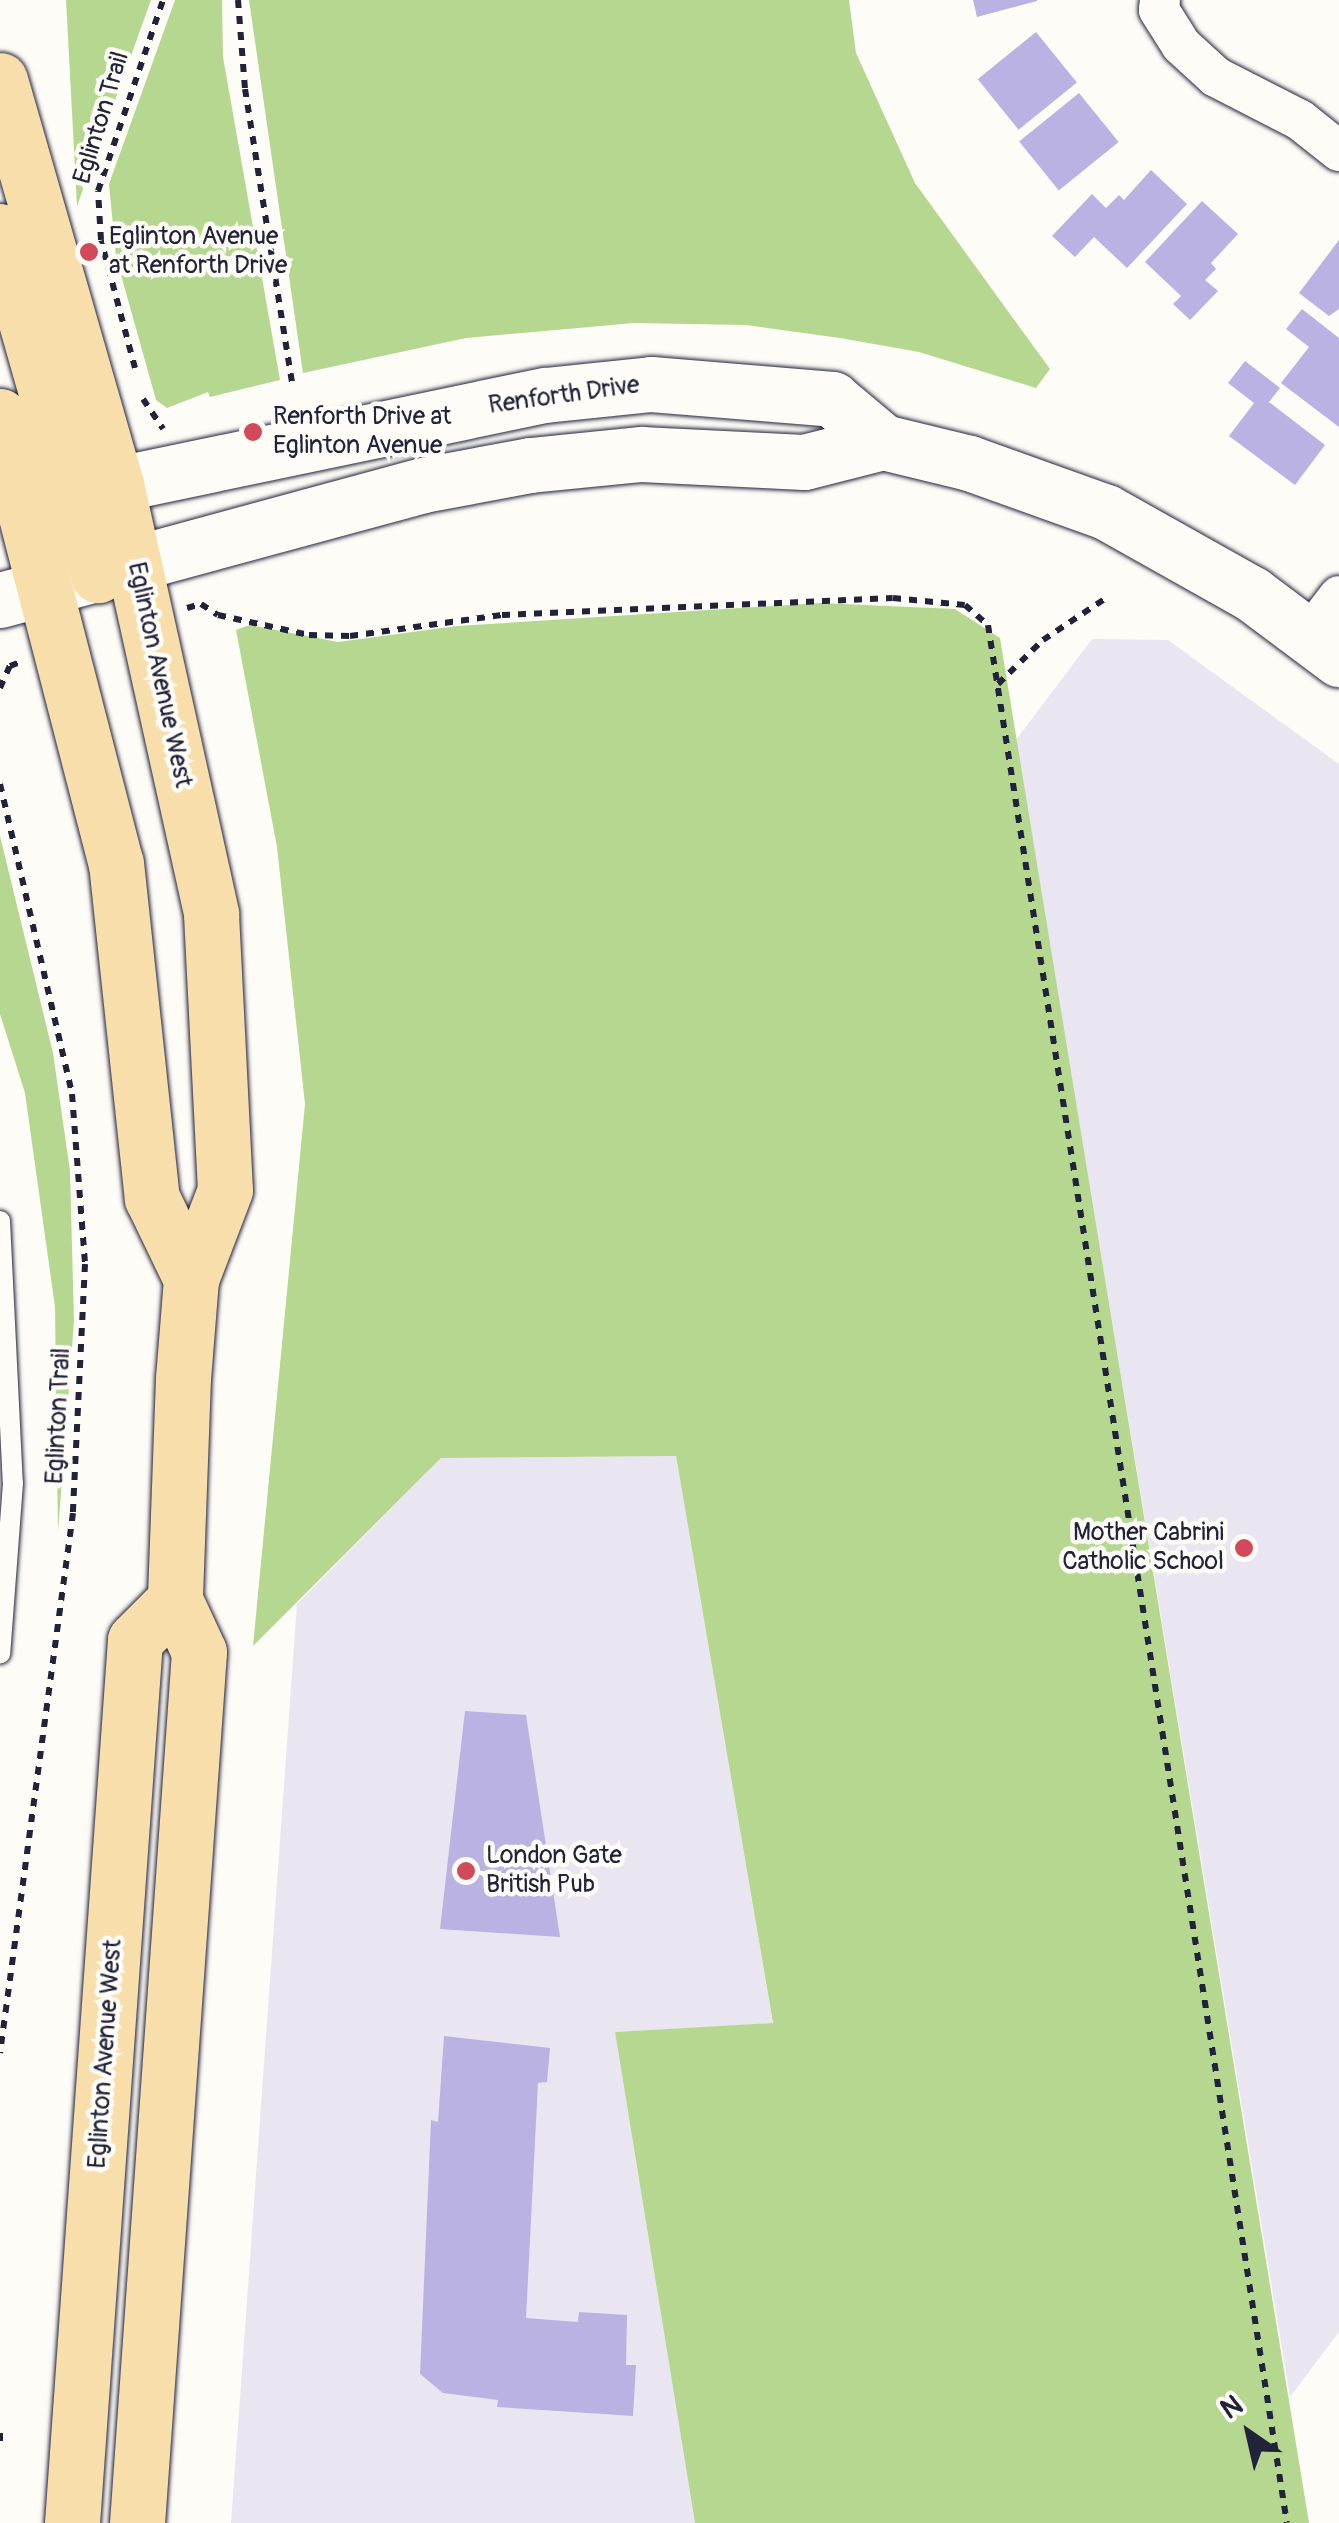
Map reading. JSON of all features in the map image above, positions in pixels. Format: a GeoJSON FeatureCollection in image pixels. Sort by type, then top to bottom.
{"type":"FeatureCollection","features":[{"type":"Feature","properties":{"kind":"main road","name":"Eglinton Avenue West"},"geometry":{"type":"LineString","coordinates":[[0,80],[55,498],[70,582],[211,914],[225,1190],[191,1279],[174,1600],[199,1652],[137,2523]]}},
{"type":"Feature","properties":{"kind":"main road","name":"Eglinton Avenue West"},"geometry":{"type":"LineString","coordinates":[[0,231],[55,498],[116,864],[152,1198],[191,1279]]}},
{"type":"Feature","properties":{"kind":"main road","name":"Renforth Drive"},"geometry":{"type":"LineString","coordinates":[[55,498],[402,420],[650,384],[832,398],[883,442],[969,463],[1106,512],[1252,594],[1329,630]]}},
{"type":"Feature","properties":{"kind":"main road","name":"Eglinton Avenue West"},"geometry":{"type":"LineString","coordinates":[[0,416],[55,498]]}},
{"type":"Feature","properties":{"kind":"main road","name":"Renforth Drive"},"geometry":{"type":"LineString","coordinates":[[70,582],[422,485],[530,465],[641,454],[804,462],[883,442]]}},
{"type":"Feature","properties":{"kind":"main road","name":"Eglinton Avenue West"},"geometry":{"type":"LineString","coordinates":[[72,2523],[135,1640],[174,1600]]}},
{"type":"Feature","properties":{"kind":"street"},"geometry":{"type":"LineString","coordinates":[[1160,0],[1181,45],[1216,78],[1300,120],[1339,151]]}},
{"type":"Feature","properties":{"kind":"lane"},"geometry":{"type":"LineString","coordinates":[[0,1221],[6,1487],[0,1654]]}},
{"type":"Feature","properties":{"kind":"path","name":"Eglinton Trail"},"geometry":{"type":"LineString","coordinates":[[161,418],[144,402],[97,209],[131,80],[163,0]]}},
{"type":"Feature","properties":{"kind":"path"},"geometry":{"type":"LineString","coordinates":[[238,0],[246,88],[292,383]]}},
{"type":"Feature","properties":{"kind":"path"},"geometry":{"type":"LineString","coordinates":[[997,685],[1043,640],[1109,596]]}},
{"type":"Feature","properties":{"kind":"path"},"geometry":{"type":"LineString","coordinates":[[201,604],[218,615],[309,634],[350,636],[502,615],[893,598],[965,605],[988,626],[1287,2523]]}},
{"type":"Feature","properties":{"kind":"path"},"geometry":{"type":"LineString","coordinates":[[0,688],[10,666]]}},
{"type":"Feature","properties":{"kind":"path","name":"Eglinton Trail"},"geometry":{"type":"LineString","coordinates":[[0,784],[72,1094],[84,1283],[65,1588],[0,2053]]}},
{"type":"Feature","properties":{"kind":"path"},"geometry":{"type":"LineString","coordinates":[[0,2432],[0,2448]]}},
{"type":"Feature","properties":{"kind":"shaded area","name":"Mother Cabrini Catholic School"},"geometry":{"type":"Polygon","coordinates":[[[1092,639],[1168,640],[1339,764],[1339,2332],[1290,2397],[1016,740],[1092,639]]]}},
{"type":"Feature","properties":{"kind":"shaded area"},"geometry":{"type":"Polygon","coordinates":[[[676,1456],[773,2024],[615,2032],[695,2523],[231,2523],[297,1604],[441,1458],[676,1456]]]}},
{"type":"Feature","properties":{"kind":"green space"},"geometry":{"type":"Polygon","coordinates":[[[66,0],[151,0],[77,206],[66,0]]]}},
{"type":"Feature","properties":{"kind":"green space"},"geometry":{"type":"Polygon","coordinates":[[[175,0],[222,0],[223,57],[280,380],[210,397],[208,392],[167,408],[156,400],[116,257],[109,184],[175,0]]]}},
{"type":"Feature","properties":{"kind":"green space"},"geometry":{"type":"Polygon","coordinates":[[[249,0],[849,0],[856,53],[915,183],[1050,369],[1036,388],[919,352],[840,338],[746,325],[634,323],[466,338],[303,373],[249,0]]]}},
{"type":"Feature","properties":{"kind":"green space"},"geometry":{"type":"Polygon","coordinates":[[[820,603],[955,609],[1000,638],[1309,2523],[695,2523],[615,2032],[773,2023],[676,1456],[441,1458],[253,1646],[305,1104],[277,847],[236,630],[250,625],[338,642],[457,626],[820,603]]]}},
{"type":"Feature","properties":{"kind":"green space"},"geometry":{"type":"Polygon","coordinates":[[[0,836],[53,1053],[70,1171],[74,1321],[58,1532],[55,1307],[25,1093],[0,1014],[0,836]]]}},
{"type":"Feature","properties":{"kind":"building"},"geometry":{"type":"Polygon","coordinates":[[[973,0],[1037,0],[1037,1],[977,17],[973,0]]]}},
{"type":"Feature","properties":{"kind":"building"},"geometry":{"type":"Polygon","coordinates":[[[1036,32],[1077,83],[1019,130],[978,79],[1036,32]]]}},
{"type":"Feature","properties":{"kind":"building"},"geometry":{"type":"Polygon","coordinates":[[[1079,93],[1119,142],[1059,190],[1019,141],[1079,93]]]}},
{"type":"Feature","properties":{"kind":"building"},"geometry":{"type":"Polygon","coordinates":[[[1151,170],[1187,204],[1127,268],[1094,237],[1075,257],[1052,236],[1092,194],[1106,208],[1119,195],[1124,200],[1151,170]]]}},
{"type":"Feature","properties":{"kind":"building"},"geometry":{"type":"Polygon","coordinates":[[[1202,201],[1238,234],[1211,263],[1216,269],[1205,280],[1218,291],[1190,320],[1173,304],[1181,296],[1145,262],[1202,201]]]}},
{"type":"Feature","properties":{"kind":"building"},"geometry":{"type":"Polygon","coordinates":[[[1339,240],[1339,309],[1329,316],[1299,293],[1339,240]]]}},
{"type":"Feature","properties":{"kind":"building"},"geometry":{"type":"Polygon","coordinates":[[[1302,309],[1339,338],[1339,427],[1281,383],[1309,347],[1286,329],[1302,309]]]}},
{"type":"Feature","properties":{"kind":"building"},"geometry":{"type":"Polygon","coordinates":[[[1245,361],[1280,388],[1269,402],[1325,445],[1295,485],[1229,436],[1254,403],[1228,383],[1245,361]]]}},
{"type":"Feature","properties":{"kind":"building"},"geometry":{"type":"Polygon","coordinates":[[[465,1711],[526,1715],[560,1937],[440,1929],[465,1711]]]}},
{"type":"Feature","properties":{"kind":"building"},"geometry":{"type":"Polygon","coordinates":[[[444,2036],[550,2048],[547,2082],[538,2083],[526,2318],[578,2322],[579,2312],[627,2315],[626,2365],[636,2365],[633,2416],[497,2407],[498,2400],[443,2393],[420,2374],[431,2120],[438,2122],[444,2036]]]}},
{"type":"Feature","properties":{"kind":"place","name":"Eglinton Avenue at Renforth Drive"},"geometry":{"type":"Point","coordinates":[89,252]}},
{"type":"Feature","properties":{"kind":"place","name":"Renforth Drive at Eglinton Avenue"},"geometry":{"type":"Point","coordinates":[253,432]}},
{"type":"Feature","properties":{"kind":"place","name":"Mother Cabrini Catholic School"},"geometry":{"type":"Point","coordinates":[1244,1548]}},
{"type":"Feature","properties":{"kind":"place","name":"London Gate British Pub"},"geometry":{"type":"Point","coordinates":[466,1871]}}]}
